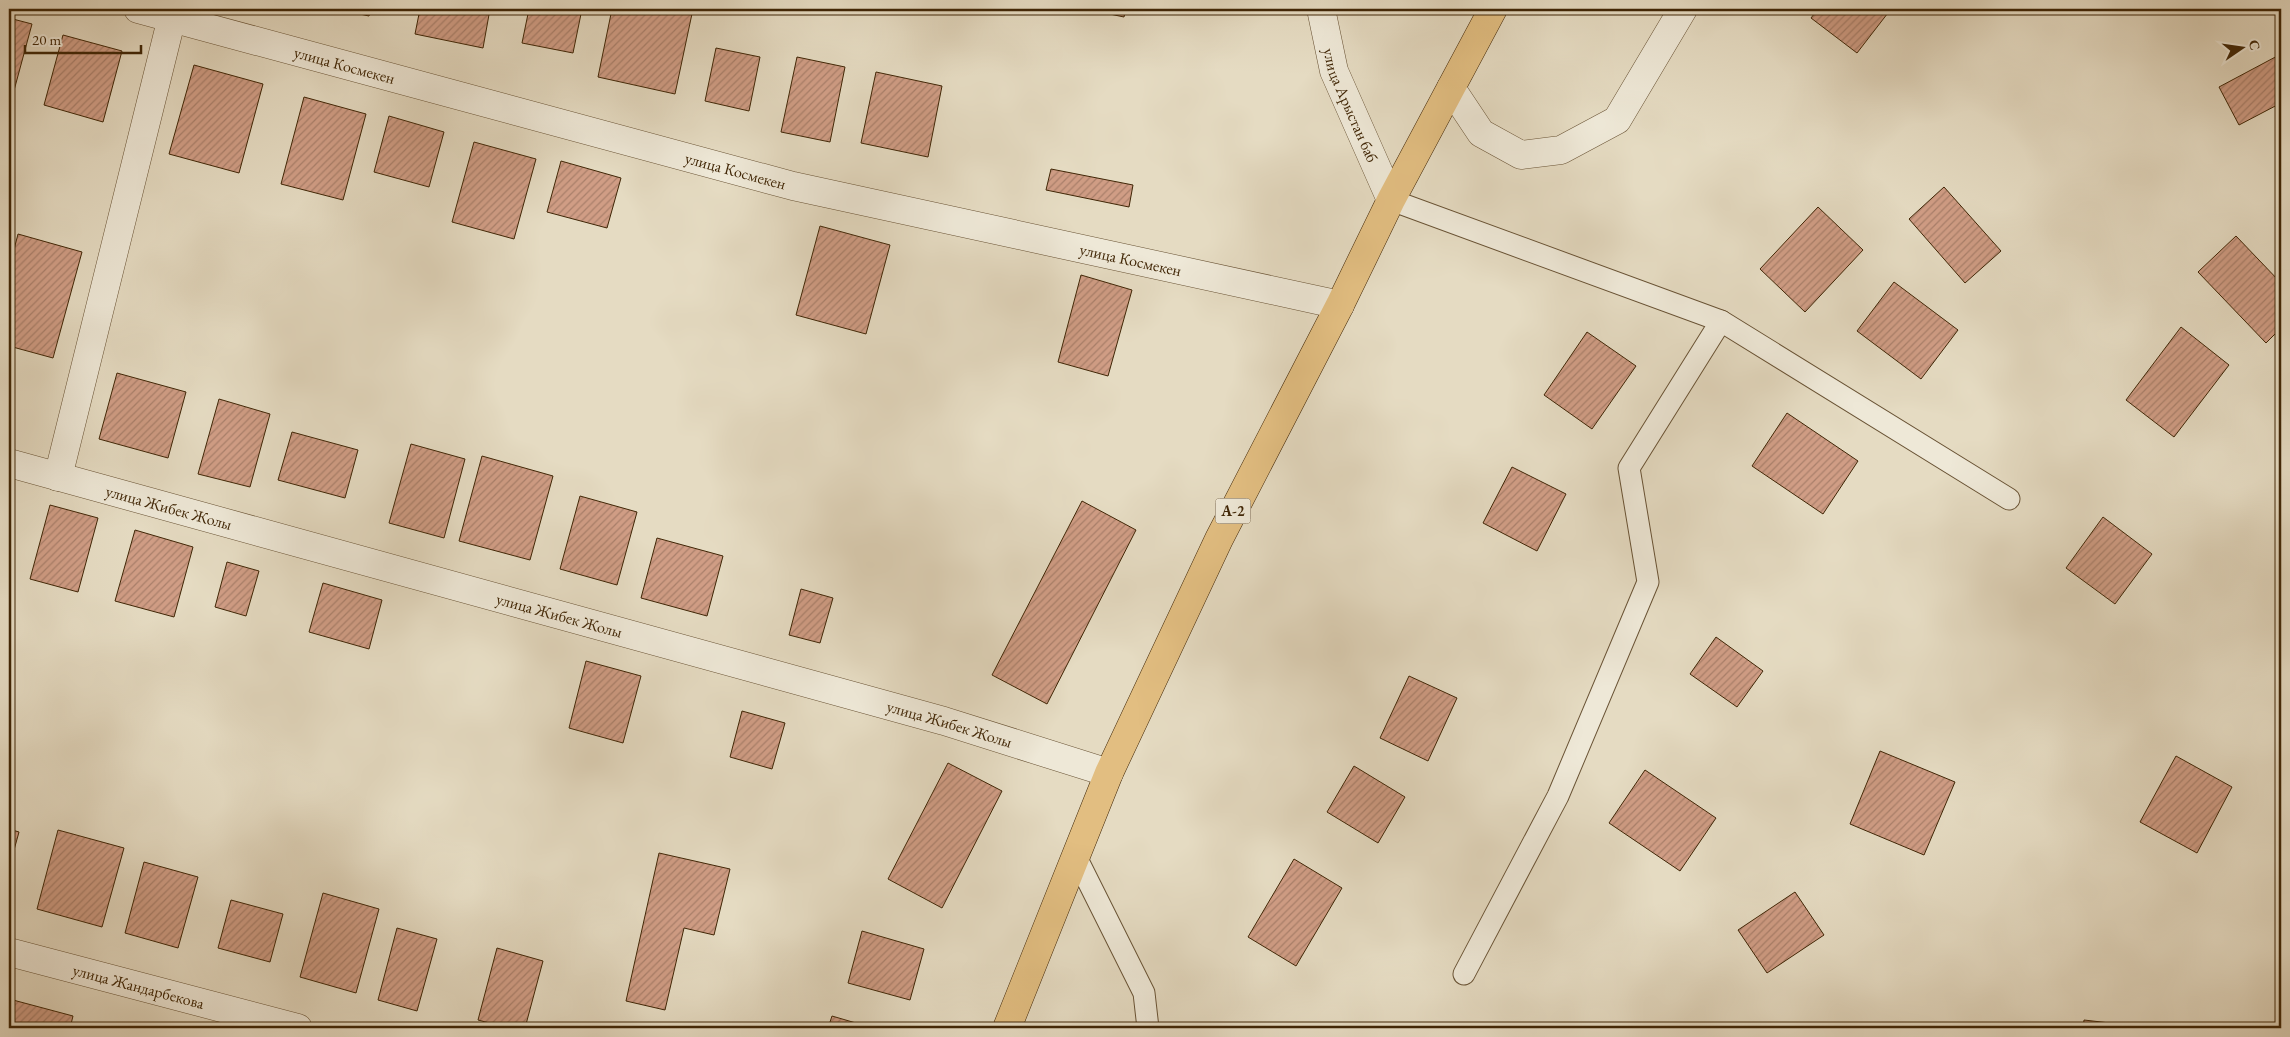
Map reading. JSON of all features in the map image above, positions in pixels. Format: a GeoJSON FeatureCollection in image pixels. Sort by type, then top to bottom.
{"type":"FeatureCollection","features":[{"type":"Feature","properties":{"kind":"highway","name":"A-2"},"geometry":{"type":"LineString","coordinates":[[1007,1028],[1110,773],[1218,539],[1340,305],[1390,200],[1493,9]]}},
{"type":"Feature","properties":{"kind":"street","name":"улица Космекен"},"geometry":{"type":"LineString","coordinates":[[138,9],[173,13],[793,186],[1340,305]]}},
{"type":"Feature","properties":{"kind":"street","name":"улица Арыстан баб"},"geometry":{"type":"LineString","coordinates":[[1321,9],[1334,71],[1390,200]]}},
{"type":"Feature","properties":{"kind":"street"},"geometry":{"type":"LineString","coordinates":[[1451,88],[1482,133],[1521,155],[1561,150],[1617,120],[1684,9]]}},
{"type":"Feature","properties":{"kind":"street"},"geometry":{"type":"LineString","coordinates":[[58,477],[173,13]]}},
{"type":"Feature","properties":{"kind":"street","name":"улица Жибек Жолы"},"geometry":{"type":"LineString","coordinates":[[9,463],[944,721],[1110,773]]}},
{"type":"Feature","properties":{"kind":"street","name":"улица Жандарбекова"},"geometry":{"type":"LineString","coordinates":[[9,952],[298,1028]]}},
{"type":"Feature","properties":{"kind":"lane"},"geometry":{"type":"LineString","coordinates":[[1390,200],[1720,321],[2008,499]]}},
{"type":"Feature","properties":{"kind":"lane"},"geometry":{"type":"LineString","coordinates":[[1464,974],[1558,796],[1648,582],[1629,468],[1720,321]]}},
{"type":"Feature","properties":{"kind":"lane"},"geometry":{"type":"LineString","coordinates":[[1076,857],[1144,993],[1148,1028]]}},
{"type":"Feature","properties":{"kind":"building"},"geometry":{"type":"Polygon","coordinates":[[[337,9],[371,9],[369,16],[337,9]]]}},
{"type":"Feature","properties":{"kind":"building"},"geometry":{"type":"Polygon","coordinates":[[[420,9],[490,9],[483,48],[415,34],[420,9]]]}},
{"type":"Feature","properties":{"kind":"building"},"geometry":{"type":"Polygon","coordinates":[[[529,9],[582,9],[573,53],[522,43],[529,9]]]}},
{"type":"Feature","properties":{"kind":"building"},"geometry":{"type":"Polygon","coordinates":[[[612,9],[693,9],[675,94],[598,77],[612,9]]]}},
{"type":"Feature","properties":{"kind":"building"},"geometry":{"type":"Polygon","coordinates":[[[1086,9],[1126,9],[1124,17],[1086,9]]]}},
{"type":"Feature","properties":{"kind":"building"},"geometry":{"type":"Polygon","coordinates":[[[1818,9],[1891,9],[1857,53],[1811,18],[1818,9]]]}},
{"type":"Feature","properties":{"kind":"building"},"geometry":{"type":"Polygon","coordinates":[[[9,18],[32,24],[9,109],[9,18]]]}},
{"type":"Feature","properties":{"kind":"building"},"geometry":{"type":"Polygon","coordinates":[[[63,35],[122,51],[103,122],[44,105],[63,35]]]}},
{"type":"Feature","properties":{"kind":"building"},"geometry":{"type":"Polygon","coordinates":[[[716,48],[760,57],[749,111],[705,101],[716,48]]]}},
{"type":"Feature","properties":{"kind":"building"},"geometry":{"type":"Polygon","coordinates":[[[2281,54],[2281,103],[2239,125],[2219,87],[2281,54]]]}},
{"type":"Feature","properties":{"kind":"building"},"geometry":{"type":"Polygon","coordinates":[[[797,57],[845,67],[830,142],[781,132],[797,57]]]}},
{"type":"Feature","properties":{"kind":"building"},"geometry":{"type":"Polygon","coordinates":[[[194,65],[263,84],[239,173],[169,154],[194,65]]]}},
{"type":"Feature","properties":{"kind":"building"},"geometry":{"type":"Polygon","coordinates":[[[876,72],[942,86],[928,157],[861,143],[876,72]]]}},
{"type":"Feature","properties":{"kind":"building"},"geometry":{"type":"Polygon","coordinates":[[[304,97],[366,114],[343,200],[281,184],[304,97]]]}},
{"type":"Feature","properties":{"kind":"building"},"geometry":{"type":"Polygon","coordinates":[[[389,116],[444,132],[429,187],[374,172],[389,116]]]}},
{"type":"Feature","properties":{"kind":"building"},"geometry":{"type":"Polygon","coordinates":[[[474,142],[536,159],[514,239],[452,222],[474,142]]]}},
{"type":"Feature","properties":{"kind":"building"},"geometry":{"type":"Polygon","coordinates":[[[561,161],[621,178],[607,228],[547,212],[561,161]]]}},
{"type":"Feature","properties":{"kind":"building"},"geometry":{"type":"Polygon","coordinates":[[[1051,169],[1133,185],[1129,207],[1046,190],[1051,169]]]}},
{"type":"Feature","properties":{"kind":"building"},"geometry":{"type":"Polygon","coordinates":[[[1944,187],[2001,251],[1965,283],[1909,219],[1944,187]]]}},
{"type":"Feature","properties":{"kind":"building"},"geometry":{"type":"Polygon","coordinates":[[[1818,207],[1863,250],[1805,312],[1760,269],[1818,207]]]}},
{"type":"Feature","properties":{"kind":"building"},"geometry":{"type":"Polygon","coordinates":[[[820,226],[890,245],[866,334],[796,315],[820,226]]]}},
{"type":"Feature","properties":{"kind":"building"},"geometry":{"type":"Polygon","coordinates":[[[18,234],[82,252],[53,358],[9,346],[9,269],[18,234]]]}},
{"type":"Feature","properties":{"kind":"building"},"geometry":{"type":"Polygon","coordinates":[[[2236,236],[2281,283],[2281,328],[2266,343],[2198,272],[2236,236]]]}},
{"type":"Feature","properties":{"kind":"building"},"geometry":{"type":"Polygon","coordinates":[[[1081,275],[1132,290],[1108,376],[1058,362],[1081,275]]]}},
{"type":"Feature","properties":{"kind":"building"},"geometry":{"type":"Polygon","coordinates":[[[1894,282],[1958,330],[1921,379],[1857,331],[1894,282]]]}},
{"type":"Feature","properties":{"kind":"building"},"geometry":{"type":"Polygon","coordinates":[[[2181,327],[2229,365],[2174,437],[2126,400],[2181,327]]]}},
{"type":"Feature","properties":{"kind":"building"},"geometry":{"type":"Polygon","coordinates":[[[1587,332],[1636,366],[1592,429],[1544,395],[1587,332]]]}},
{"type":"Feature","properties":{"kind":"building"},"geometry":{"type":"Polygon","coordinates":[[[117,373],[186,392],[168,458],[99,439],[117,373]]]}},
{"type":"Feature","properties":{"kind":"building"},"geometry":{"type":"Polygon","coordinates":[[[219,399],[270,414],[250,487],[198,474],[219,399]]]}},
{"type":"Feature","properties":{"kind":"building"},"geometry":{"type":"Polygon","coordinates":[[[1787,413],[1858,461],[1823,514],[1752,466],[1787,413]]]}},
{"type":"Feature","properties":{"kind":"building"},"geometry":{"type":"Polygon","coordinates":[[[292,432],[358,450],[345,498],[278,480],[292,432]]]}},
{"type":"Feature","properties":{"kind":"building"},"geometry":{"type":"Polygon","coordinates":[[[411,444],[465,459],[444,538],[389,523],[411,444]]]}},
{"type":"Feature","properties":{"kind":"building"},"geometry":{"type":"Polygon","coordinates":[[[482,456],[553,476],[530,560],[459,541],[482,456]]]}},
{"type":"Feature","properties":{"kind":"building"},"geometry":{"type":"Polygon","coordinates":[[[1512,467],[1566,494],[1537,551],[1483,523],[1512,467]]]}},
{"type":"Feature","properties":{"kind":"building"},"geometry":{"type":"Polygon","coordinates":[[[580,496],[637,512],[617,585],[560,569],[580,496]]]}},
{"type":"Feature","properties":{"kind":"building"},"geometry":{"type":"Polygon","coordinates":[[[1082,501],[1136,530],[1047,704],[992,675],[1082,501]]]}},
{"type":"Feature","properties":{"kind":"building"},"geometry":{"type":"Polygon","coordinates":[[[50,505],[98,518],[78,592],[30,579],[50,505]]]}},
{"type":"Feature","properties":{"kind":"building"},"geometry":{"type":"Polygon","coordinates":[[[2103,517],[2152,554],[2115,604],[2066,568],[2103,517]]]}},
{"type":"Feature","properties":{"kind":"building"},"geometry":{"type":"Polygon","coordinates":[[[135,530],[193,547],[174,617],[115,601],[135,530]]]}},
{"type":"Feature","properties":{"kind":"building"},"geometry":{"type":"Polygon","coordinates":[[[657,538],[723,556],[707,616],[641,598],[657,538]]]}},
{"type":"Feature","properties":{"kind":"building"},"geometry":{"type":"Polygon","coordinates":[[[227,562],[259,571],[246,616],[215,607],[227,562]]]}},
{"type":"Feature","properties":{"kind":"building"},"geometry":{"type":"Polygon","coordinates":[[[323,583],[382,600],[369,649],[309,632],[323,583]]]}},
{"type":"Feature","properties":{"kind":"building"},"geometry":{"type":"Polygon","coordinates":[[[801,589],[833,598],[820,643],[789,635],[801,589]]]}},
{"type":"Feature","properties":{"kind":"building"},"geometry":{"type":"Polygon","coordinates":[[[1716,637],[1763,671],[1737,707],[1690,674],[1716,637]]]}},
{"type":"Feature","properties":{"kind":"building"},"geometry":{"type":"Polygon","coordinates":[[[586,661],[641,676],[623,743],[569,728],[586,661]]]}},
{"type":"Feature","properties":{"kind":"building"},"geometry":{"type":"Polygon","coordinates":[[[1409,676],[1457,698],[1428,761],[1380,738],[1409,676]]]}},
{"type":"Feature","properties":{"kind":"building"},"geometry":{"type":"Polygon","coordinates":[[[742,711],[785,723],[772,769],[730,757],[742,711]]]}},
{"type":"Feature","properties":{"kind":"building"},"geometry":{"type":"Polygon","coordinates":[[[1880,751],[1955,782],[1924,855],[1850,824],[1880,751]]]}},
{"type":"Feature","properties":{"kind":"building"},"geometry":{"type":"Polygon","coordinates":[[[2176,756],[2232,787],[2197,853],[2140,822],[2176,756]]]}},
{"type":"Feature","properties":{"kind":"building"},"geometry":{"type":"Polygon","coordinates":[[[948,763],[1002,791],[942,908],[888,879],[948,763]]]}},
{"type":"Feature","properties":{"kind":"building"},"geometry":{"type":"Polygon","coordinates":[[[1354,766],[1405,797],[1378,843],[1327,812],[1354,766]]]}},
{"type":"Feature","properties":{"kind":"building"},"geometry":{"type":"Polygon","coordinates":[[[1645,770],[1716,818],[1680,871],[1609,823],[1645,770]]]}},
{"type":"Feature","properties":{"kind":"building"},"geometry":{"type":"Polygon","coordinates":[[[9,829],[19,832],[9,868],[9,829]]]}},
{"type":"Feature","properties":{"kind":"building"},"geometry":{"type":"Polygon","coordinates":[[[58,830],[124,848],[102,927],[37,909],[58,830]]]}},
{"type":"Feature","properties":{"kind":"building"},"geometry":{"type":"Polygon","coordinates":[[[659,853],[730,869],[714,935],[684,928],[665,1010],[626,1001],[659,853]]]}},
{"type":"Feature","properties":{"kind":"building"},"geometry":{"type":"Polygon","coordinates":[[[1294,859],[1342,888],[1296,966],[1248,937],[1294,859]]]}},
{"type":"Feature","properties":{"kind":"building"},"geometry":{"type":"Polygon","coordinates":[[[144,862],[198,877],[178,948],[125,933],[144,862]]]}},
{"type":"Feature","properties":{"kind":"building"},"geometry":{"type":"Polygon","coordinates":[[[1795,892],[1824,935],[1767,973],[1738,930],[1795,892]]]}},
{"type":"Feature","properties":{"kind":"building"},"geometry":{"type":"Polygon","coordinates":[[[323,893],[379,909],[356,993],[300,977],[323,893]]]}},
{"type":"Feature","properties":{"kind":"building"},"geometry":{"type":"Polygon","coordinates":[[[231,900],[283,914],[270,962],[218,948],[231,900]]]}},
{"type":"Feature","properties":{"kind":"building"},"geometry":{"type":"Polygon","coordinates":[[[397,928],[437,939],[417,1011],[378,1000],[397,928]]]}},
{"type":"Feature","properties":{"kind":"building"},"geometry":{"type":"Polygon","coordinates":[[[862,931],[924,949],[910,1000],[848,983],[862,931]]]}},
{"type":"Feature","properties":{"kind":"building"},"geometry":{"type":"Polygon","coordinates":[[[497,948],[543,961],[525,1028],[508,1028],[478,1020],[497,948]]]}},
{"type":"Feature","properties":{"kind":"building"},"geometry":{"type":"Polygon","coordinates":[[[13,1000],[73,1016],[70,1028],[9,1028],[9,1017],[13,1000]]]}},
{"type":"Feature","properties":{"kind":"building"},"geometry":{"type":"Polygon","coordinates":[[[832,1016],[873,1028],[828,1028],[832,1016]]]}},
{"type":"Feature","properties":{"kind":"building"},"geometry":{"type":"Polygon","coordinates":[[[2084,1020],[2153,1028],[2083,1028],[2084,1020]]]}}]}
